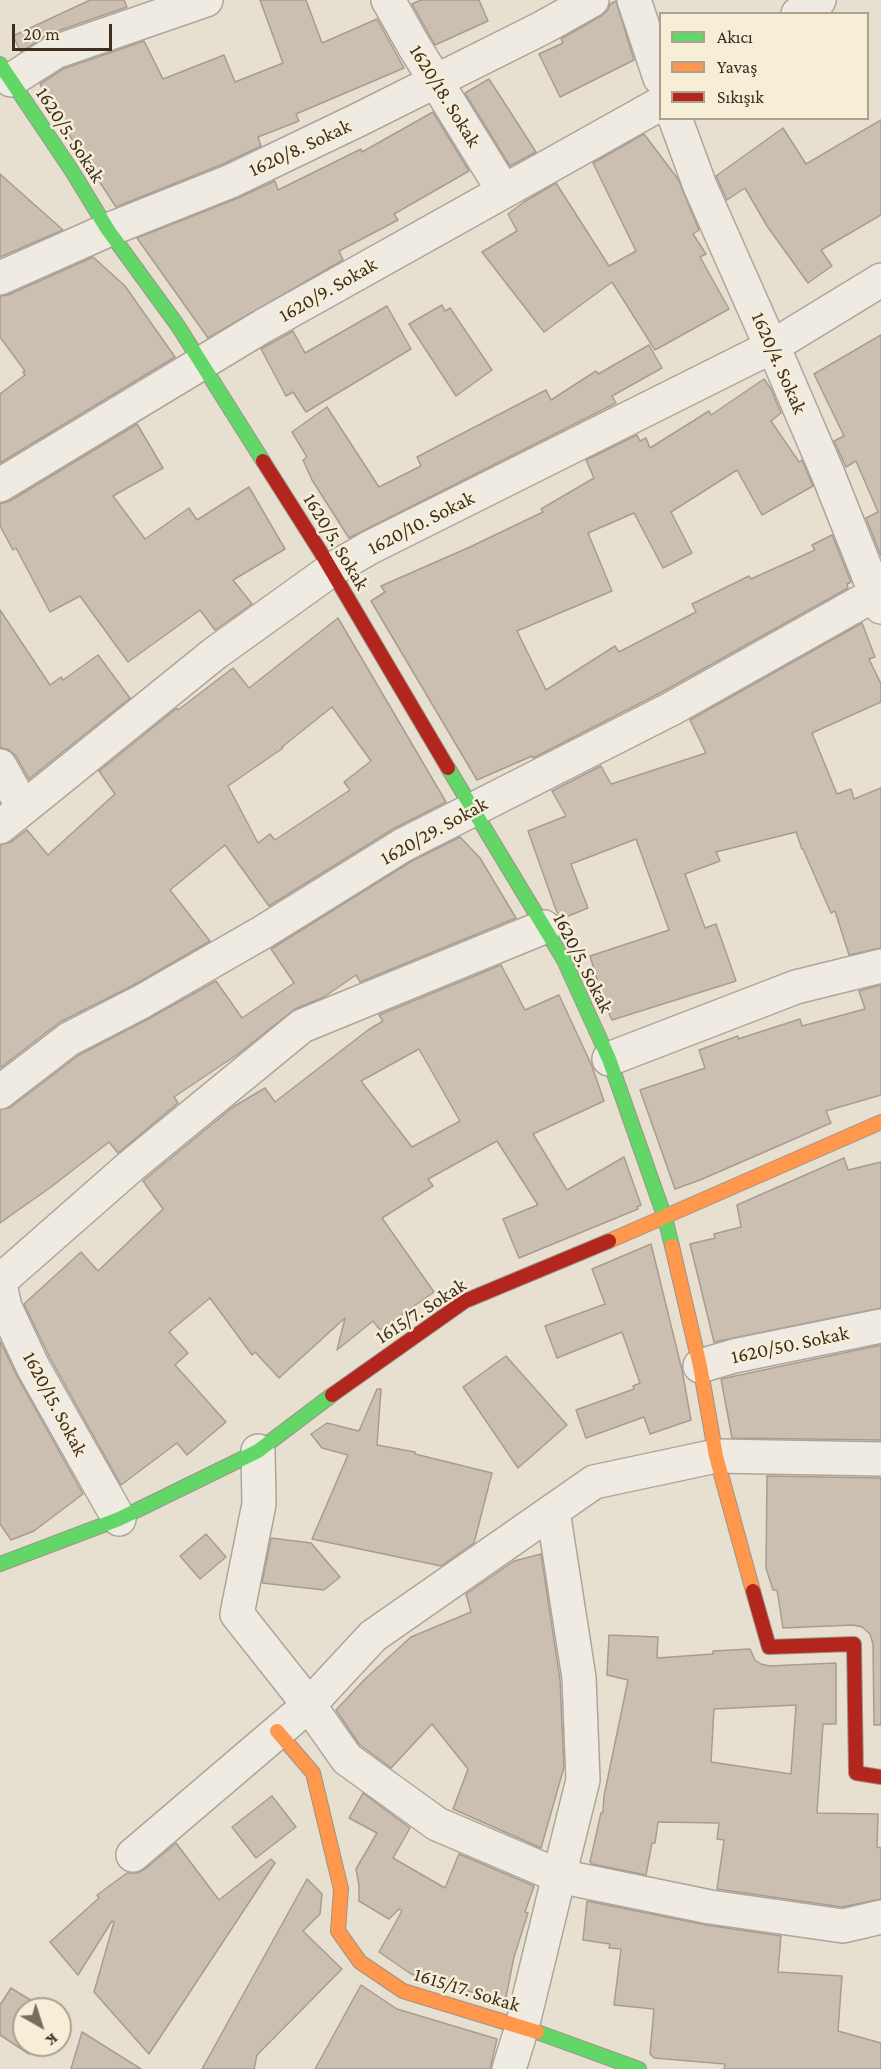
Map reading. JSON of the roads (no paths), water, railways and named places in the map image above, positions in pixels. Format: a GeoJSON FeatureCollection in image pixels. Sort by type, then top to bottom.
{"type":"FeatureCollection","features":[{"type":"Feature","properties":{"kind":"street"},"geometry":{"type":"LineString","coordinates":[[5,72],[55,52],[206,0]]}},
{"type":"Feature","properties":{"kind":"street","name":"1620/18. Sokak"},"geometry":{"type":"LineString","coordinates":[[388,0],[503,190]]}},
{"type":"Feature","properties":{"kind":"street","name":"1620/8. Sokak"},"geometry":{"type":"LineString","coordinates":[[0,278],[108,230],[231,181],[542,28],[592,0]]}},
{"type":"Feature","properties":{"kind":"street"},"geometry":{"type":"LineString","coordinates":[[634,0],[659,75]]}},
{"type":"Feature","properties":{"kind":"street"},"geometry":{"type":"LineString","coordinates":[[801,12],[819,0]]}},
{"type":"Feature","properties":{"kind":"street","name":"1620/5. Sokak"},"geometry":{"type":"LineString","coordinates":[[5,72],[72,171],[108,230],[178,326],[332,570],[472,809],[564,960],[609,1059],[665,1218],[700,1366],[716,1456],[769,1647],[854,1644],[856,1773],[881,1777]]}},
{"type":"Feature","properties":{"kind":"street","name":"1620/9. Sokak"},"geometry":{"type":"LineString","coordinates":[[0,485],[201,362],[503,190],[659,105]]}},
{"type":"Feature","properties":{"kind":"street","name":"1620/4. Sokak"},"geometry":{"type":"LineString","coordinates":[[676,120],[700,186],[766,335],[773,346],[879,597]]}},
{"type":"Feature","properties":{"kind":"street","name":"1620/10. Sokak"},"geometry":{"type":"LineString","coordinates":[[11,817],[214,654],[332,570],[369,548],[773,346],[881,280]]}},
{"type":"Feature","properties":{"kind":"street","name":"1620/29. Sokak"},"geometry":{"type":"LineString","coordinates":[[0,1092],[69,1039],[141,1002],[263,932],[403,845],[671,709],[879,597]]}},
{"type":"Feature","properties":{"kind":"street"},"geometry":{"type":"LineString","coordinates":[[0,766],[11,817]]}},
{"type":"Feature","properties":{"kind":"street"},"geometry":{"type":"LineString","coordinates":[[0,1283],[131,1166],[303,1026],[544,927]]}},
{"type":"Feature","properties":{"kind":"street"},"geometry":{"type":"LineString","coordinates":[[609,1059],[796,987],[881,966]]}},
{"type":"Feature","properties":{"kind":"street","name":"1615/7. Sokak"},"geometry":{"type":"LineString","coordinates":[[0,1564],[119,1519],[258,1450],[356,1377],[465,1301],[665,1218],[701,1200],[881,1122]]}},
{"type":"Feature","properties":{"kind":"street"},"geometry":{"type":"LineString","coordinates":[[0,1261],[0,1275]]}},
{"type":"Feature","properties":{"kind":"street","name":"1620/15. Sokak"},"geometry":{"type":"LineString","coordinates":[[0,1283],[5,1307],[33,1367],[119,1519]]}},
{"type":"Feature","properties":{"kind":"street","name":"1620/50. Sokak"},"geometry":{"type":"LineString","coordinates":[[700,1366],[734,1356],[881,1326]]}},
{"type":"Feature","properties":{"kind":"street"},"geometry":{"type":"LineString","coordinates":[[258,1450],[259,1504],[237,1614],[309,1705],[346,1759],[437,1824],[559,1876],[710,1907],[843,1926],[881,1917]]}},
{"type":"Feature","properties":{"kind":"street"},"geometry":{"type":"LineString","coordinates":[[133,1855],[309,1705],[373,1636],[594,1482],[716,1456],[881,1459]]}},
{"type":"Feature","properties":{"kind":"street"},"geometry":{"type":"LineString","coordinates":[[510,2069],[583,1780],[579,1678],[553,1511]]}},
{"type":"Feature","properties":{"kind":"street","name":"1615/17. Sokak"},"geometry":{"type":"LineString","coordinates":[[277,1731],[313,1773],[341,1889],[338,1930],[360,1962],[404,1991],[522,2027],[639,2069]]}}]}
